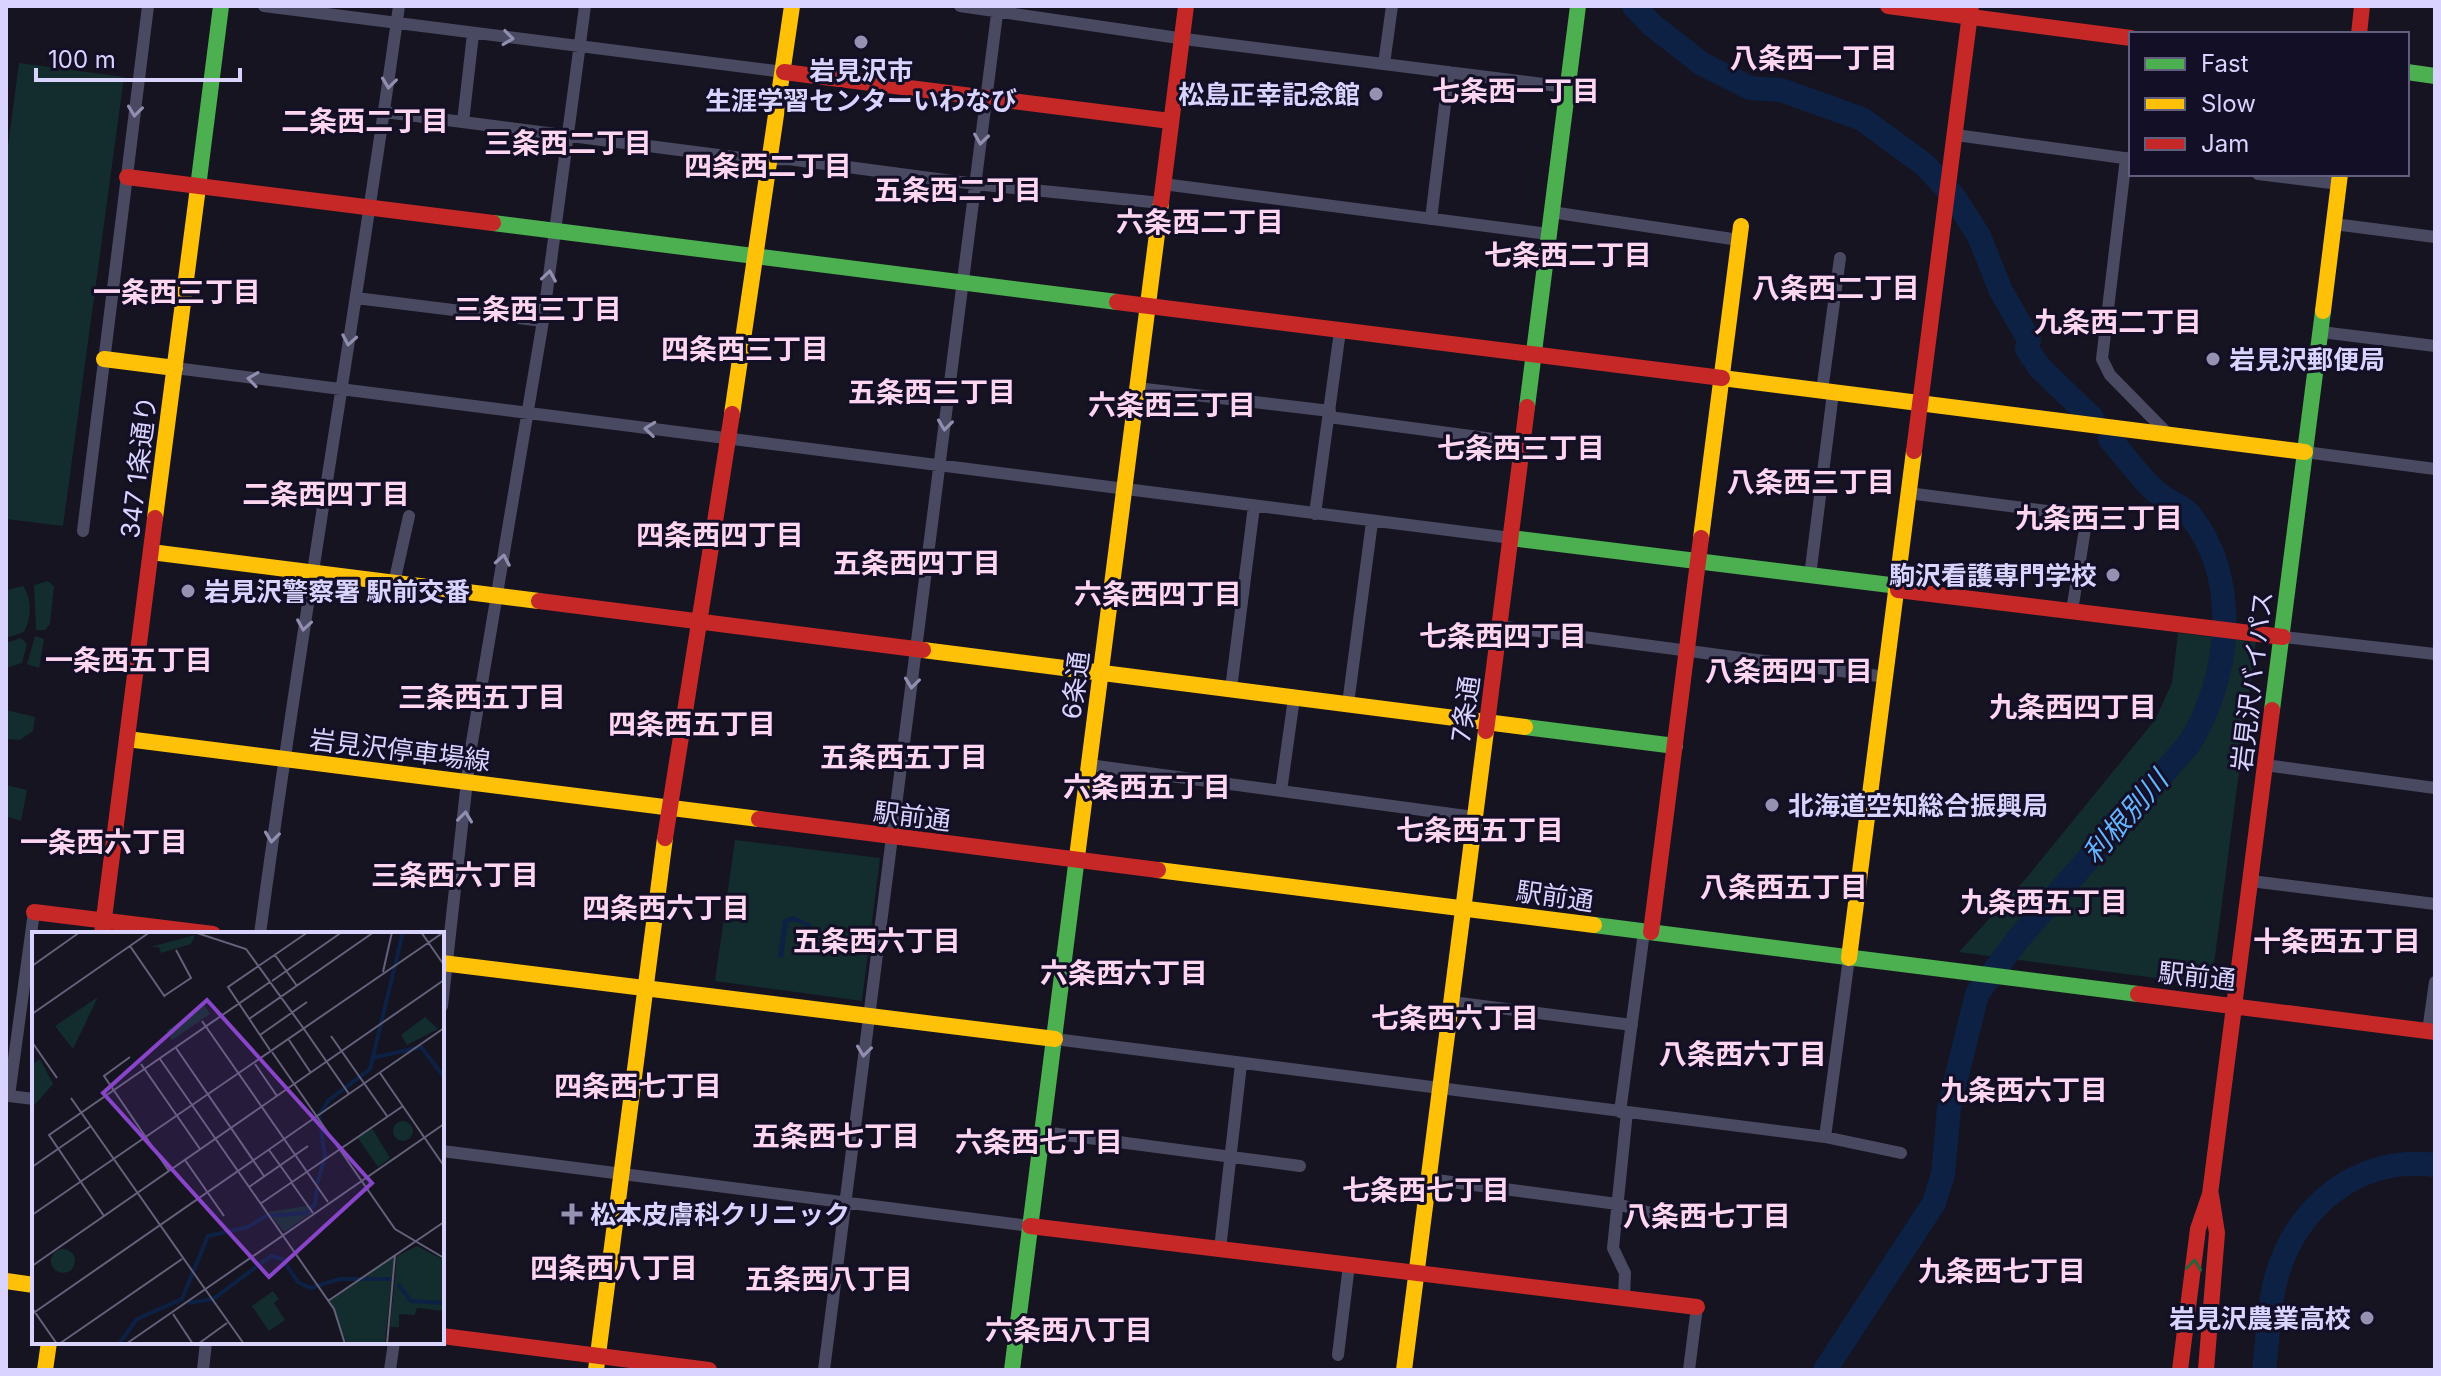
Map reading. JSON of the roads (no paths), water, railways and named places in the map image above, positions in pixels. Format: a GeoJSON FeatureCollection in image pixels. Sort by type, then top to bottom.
{"type":"FeatureCollection","features":[{"type":"Feature","properties":{"kind":"main road","name":"347 1条通り"},"geometry":{"type":"LineString","coordinates":[[103,927],[221,6]]}},
{"type":"Feature","properties":{"kind":"main road"},"geometry":{"type":"LineString","coordinates":[[597,1363],[669,808],[773,159],[792,6]]}},
{"type":"Feature","properties":{"kind":"main road","name":"6条通"},"geometry":{"type":"LineString","coordinates":[[1012,1370],[1186,6]]}},
{"type":"Feature","properties":{"kind":"main road","name":"7条通"},"geometry":{"type":"LineString","coordinates":[[1404,1370],[1578,6]]}},
{"type":"Feature","properties":{"kind":"main road"},"geometry":{"type":"LineString","coordinates":[[1888,6],[1970,11],[2129,38]]}},
{"type":"Feature","properties":{"kind":"main road"},"geometry":{"type":"LineString","coordinates":[[2359,32],[2362,6]]}},
{"type":"Feature","properties":{"kind":"main road"},"geometry":{"type":"LineString","coordinates":[[1849,958],[1970,11]]}},
{"type":"Feature","properties":{"kind":"main road"},"geometry":{"type":"LineString","coordinates":[[784,72],[1170,121]]}},
{"type":"Feature","properties":{"kind":"main road"},"geometry":{"type":"LineString","coordinates":[[2409,72],[2435,76]]}},
{"type":"Feature","properties":{"kind":"main road"},"geometry":{"type":"LineString","coordinates":[[127,177],[2305,452]]}},
{"type":"Feature","properties":{"kind":"main road","name":"岩見沢バイパス"},"geometry":{"type":"LineString","coordinates":[[2180,1370],[2198,1229],[2210,1194],[2339,179]]}},
{"type":"Feature","properties":{"kind":"main road"},"geometry":{"type":"LineString","coordinates":[[1647,932],[1675,746],[1740,233]]}},
{"type":"Feature","properties":{"kind":"main road"},"geometry":{"type":"LineString","coordinates":[[104,359],[175,368]]}},
{"type":"Feature","properties":{"kind":"main road"},"geometry":{"type":"LineString","coordinates":[[1511,538],[2283,637]]}},
{"type":"Feature","properties":{"kind":"main road"},"geometry":{"type":"LineString","coordinates":[[151,552],[1675,746]]}},
{"type":"Feature","properties":{"kind":"main road","name":"岩見沢停車場線"},"geometry":{"type":"LineString","coordinates":[[127,739],[669,808]]}},
{"type":"Feature","properties":{"kind":"main road","name":"駅前通"},"geometry":{"type":"LineString","coordinates":[[669,808],[1942,970],[2235,1004],[2432,1032]]}},
{"type":"Feature","properties":{"kind":"main road"},"geometry":{"type":"LineString","coordinates":[[34,912],[103,927],[182,932]]}},
{"type":"Feature","properties":{"kind":"main road"},"geometry":{"type":"LineString","coordinates":[[445,963],[1055,1039]]}},
{"type":"Feature","properties":{"kind":"main road","name":"岩見沢バイパス"},"geometry":{"type":"LineString","coordinates":[[2206,1370],[2217,1233],[2210,1194]]}},
{"type":"Feature","properties":{"kind":"main road"},"geometry":{"type":"LineString","coordinates":[[1030,1226],[1697,1307]]}},
{"type":"Feature","properties":{"kind":"main road"},"geometry":{"type":"LineString","coordinates":[[6,1281],[32,1285]]}},
{"type":"Feature","properties":{"kind":"main road"},"geometry":{"type":"LineString","coordinates":[[444,1336],[597,1363],[709,1370]]}},
{"type":"Feature","properties":{"kind":"main road"},"geometry":{"type":"LineString","coordinates":[[45,1370],[49,1344]]}},
{"type":"Feature","properties":{"kind":"street"},"geometry":{"type":"LineString","coordinates":[[83,531],[148,6]]}},
{"type":"Feature","properties":{"kind":"street"},"geometry":{"type":"LineString","coordinates":[[264,6],[784,72]]}},
{"type":"Feature","properties":{"kind":"street"},"geometry":{"type":"LineString","coordinates":[[260,932],[282,760],[372,207],[399,6]]}},
{"type":"Feature","properties":{"kind":"street"},"geometry":{"type":"LineString","coordinates":[[445,963],[470,754],[543,321],[585,6]]}},
{"type":"Feature","properties":{"kind":"street"},"geometry":{"type":"LineString","coordinates":[[960,6],[998,8],[1182,37],[1567,87]]}},
{"type":"Feature","properties":{"kind":"street"},"geometry":{"type":"LineString","coordinates":[[1384,64],[1392,6]]}},
{"type":"Feature","properties":{"kind":"street"},"geometry":{"type":"LineString","coordinates":[[824,1370],[998,8]]}},
{"type":"Feature","properties":{"kind":"street"},"geometry":{"type":"LineString","coordinates":[[463,122],[473,34]]}},
{"type":"Feature","properties":{"kind":"street"},"geometry":{"type":"LineString","coordinates":[[1431,219],[1449,72]]}},
{"type":"Feature","properties":{"kind":"street"},"geometry":{"type":"LineString","coordinates":[[385,112],[975,184],[1161,203]]}},
{"type":"Feature","properties":{"kind":"street"},"geometry":{"type":"LineString","coordinates":[[1956,135],[2128,158],[2102,359],[2110,375],[2159,432]]}},
{"type":"Feature","properties":{"kind":"street"},"geometry":{"type":"LineString","coordinates":[[2290,176],[2339,179]]}},
{"type":"Feature","properties":{"kind":"street"},"geometry":{"type":"LineString","coordinates":[[1163,184],[1548,234]]}},
{"type":"Feature","properties":{"kind":"street"},"geometry":{"type":"LineString","coordinates":[[1551,212],[1740,233]]}},
{"type":"Feature","properties":{"kind":"street"},"geometry":{"type":"LineString","coordinates":[[2334,224],[2435,237]]}},
{"type":"Feature","properties":{"kind":"street"},"geometry":{"type":"LineString","coordinates":[[1810,576],[1840,258]]}},
{"type":"Feature","properties":{"kind":"street"},"geometry":{"type":"LineString","coordinates":[[356,298],[543,321]]}},
{"type":"Feature","properties":{"kind":"street"},"geometry":{"type":"LineString","coordinates":[[1315,514],[1340,331]]}},
{"type":"Feature","properties":{"kind":"street"},"geometry":{"type":"LineString","coordinates":[[2321,332],[2435,346]]}},
{"type":"Feature","properties":{"kind":"street"},"geometry":{"type":"LineString","coordinates":[[175,368],[1511,538]]}},
{"type":"Feature","properties":{"kind":"street"},"geometry":{"type":"LineString","coordinates":[[1137,388],[1523,443]]}},
{"type":"Feature","properties":{"kind":"street"},"geometry":{"type":"LineString","coordinates":[[2305,452],[2435,469]]}},
{"type":"Feature","properties":{"kind":"street"},"geometry":{"type":"LineString","coordinates":[[1908,493],[2087,516],[2072,611]]}},
{"type":"Feature","properties":{"kind":"street"},"geometry":{"type":"LineString","coordinates":[[1231,689],[1254,506]]}},
{"type":"Feature","properties":{"kind":"street"},"geometry":{"type":"LineString","coordinates":[[394,583],[409,516]]}},
{"type":"Feature","properties":{"kind":"street"},"geometry":{"type":"LineString","coordinates":[[1348,704],[1372,522]]}},
{"type":"Feature","properties":{"kind":"street"},"geometry":{"type":"LineString","coordinates":[[1500,626],[1886,677]]}},
{"type":"Feature","properties":{"kind":"street"},"geometry":{"type":"LineString","coordinates":[[2283,637],[2435,654]]}},
{"type":"Feature","properties":{"kind":"street"},"geometry":{"type":"LineString","coordinates":[[1281,791],[1294,698]]}},
{"type":"Feature","properties":{"kind":"street"},"geometry":{"type":"LineString","coordinates":[[1089,765],[1474,817]]}},
{"type":"Feature","properties":{"kind":"street"},"geometry":{"type":"LineString","coordinates":[[2265,765],[2435,788]]}},
{"type":"Feature","properties":{"kind":"street"},"geometry":{"type":"LineString","coordinates":[[2251,881],[2435,904]]}},
{"type":"Feature","properties":{"kind":"street"},"geometry":{"type":"LineString","coordinates":[[32,1099],[9,1096],[34,912]]}},
{"type":"Feature","properties":{"kind":"street"},"geometry":{"type":"LineString","coordinates":[[1624,1298],[1625,1273],[1613,1248],[1632,1025],[1647,932]]}},
{"type":"Feature","properties":{"kind":"street"},"geometry":{"type":"LineString","coordinates":[[1825,1137],[1849,958]]}},
{"type":"Feature","properties":{"kind":"street"},"geometry":{"type":"LineString","coordinates":[[2432,1032],[2435,982]]}},
{"type":"Feature","properties":{"kind":"street"},"geometry":{"type":"LineString","coordinates":[[1452,1002],[1632,1025]]}},
{"type":"Feature","properties":{"kind":"street"},"geometry":{"type":"LineString","coordinates":[[1055,1039],[1825,1137],[1901,1153]]}},
{"type":"Feature","properties":{"kind":"street"},"geometry":{"type":"LineString","coordinates":[[1220,1249],[1241,1064]]}},
{"type":"Feature","properties":{"kind":"street"},"geometry":{"type":"LineString","coordinates":[[1043,1132],[1300,1166]]}},
{"type":"Feature","properties":{"kind":"street"},"geometry":{"type":"LineString","coordinates":[[444,1151],[1030,1226]]}},
{"type":"Feature","properties":{"kind":"street"},"geometry":{"type":"LineString","coordinates":[[1429,1179],[1617,1204],[1669,1218]]}},
{"type":"Feature","properties":{"kind":"street"},"geometry":{"type":"LineString","coordinates":[[1338,1355],[1349,1265]]}},
{"type":"Feature","properties":{"kind":"street"},"geometry":{"type":"LineString","coordinates":[[1689,1370],[1697,1307]]}},
{"type":"Feature","properties":{"kind":"street"},"geometry":{"type":"LineString","coordinates":[[203,1370],[206,1344]]}},
{"type":"Feature","properties":{"kind":"street"},"geometry":{"type":"LineString","coordinates":[[390,1370],[394,1344]]}},
{"type":"Feature","properties":{"kind":"water"},"geometry":{"type":"Polygon","coordinates":[[[793,916],[811,924],[808,949],[802,948],[805,925],[792,921],[788,923],[783,958],[778,957],[783,920],[793,916]]]}},
{"type":"Feature","properties":{"kind":"waterway","name":"利根別川"},"geometry":{"type":"LineString","coordinates":[[1634,6],[1652,25],[1702,64],[1750,88],[1781,90],[1862,119],[1925,165],[1954,197],[1979,236],[2001,291],[2029,340],[2027,349],[2040,368],[2092,418]]}},
{"type":"Feature","properties":{"kind":"waterway","name":"利根別川"},"geometry":{"type":"LineString","coordinates":[[1825,1370],[1934,1203],[1943,1174],[1949,1108],[1977,994],[2018,939],[2189,744],[2214,690],[2221,660],[2223,598],[2217,568],[2206,540],[2189,514],[2154,490],[2110,439]]}},
{"type":"Feature","properties":{"kind":"waterway"},"geometry":{"type":"LineString","coordinates":[[2264,1370],[2276,1279],[2298,1229],[2315,1208],[2356,1177],[2381,1168],[2407,1164],[2435,1165]]}},
{"type":"Feature","properties":{"kind":"place","name":"岩見沢市 生涯学習センターいわなび"},"geometry":{"type":"Point","coordinates":[861,42]}},
{"type":"Feature","properties":{"kind":"place","name":"松島正幸記念館"},"geometry":{"type":"Point","coordinates":[1376,94]}},
{"type":"Feature","properties":{"kind":"place","name":"岩見沢郵便局"},"geometry":{"type":"Point","coordinates":[2213,359]}},
{"type":"Feature","properties":{"kind":"place","name":"駒沢看護専門学校"},"geometry":{"type":"Point","coordinates":[2113,575]}},
{"type":"Feature","properties":{"kind":"place","name":"岩見沢警察署 駅前交番"},"geometry":{"type":"Point","coordinates":[188,591]}},
{"type":"Feature","properties":{"kind":"place","name":"北海道空知総合振興局"},"geometry":{"type":"Point","coordinates":[1772,805]}},
{"type":"Feature","properties":{"kind":"place","name":"松本皮膚科クリニック"},"geometry":{"type":"Point","coordinates":[572,1214]}},
{"type":"Feature","properties":{"kind":"place","name":"岩見沢農業高校"},"geometry":{"type":"Point","coordinates":[2367,1318]}},
{"type":"Feature","properties":{"kind":"district","name":"八条西一丁目"},"geometry":{"type":"Point","coordinates":[1814,58]}},
{"type":"Feature","properties":{"kind":"district","name":"七条西一丁目"},"geometry":{"type":"Point","coordinates":[1516,91]}},
{"type":"Feature","properties":{"kind":"district","name":"二条西二丁目"},"geometry":{"type":"Point","coordinates":[365,121]}},
{"type":"Feature","properties":{"kind":"district","name":"三条西二丁目"},"geometry":{"type":"Point","coordinates":[568,143]}},
{"type":"Feature","properties":{"kind":"district","name":"四条西二丁目"},"geometry":{"type":"Point","coordinates":[768,166]}},
{"type":"Feature","properties":{"kind":"district","name":"五条西二丁目"},"geometry":{"type":"Point","coordinates":[958,190]}},
{"type":"Feature","properties":{"kind":"district","name":"六条西二丁目"},"geometry":{"type":"Point","coordinates":[1200,222]}},
{"type":"Feature","properties":{"kind":"district","name":"七条西二丁目"},"geometry":{"type":"Point","coordinates":[1568,255]}},
{"type":"Feature","properties":{"kind":"district","name":"八条西二丁目"},"geometry":{"type":"Point","coordinates":[1836,288]}},
{"type":"Feature","properties":{"kind":"district","name":"一条西三丁目"},"geometry":{"type":"Point","coordinates":[177,292]}},
{"type":"Feature","properties":{"kind":"district","name":"三条西三丁目"},"geometry":{"type":"Point","coordinates":[538,309]}},
{"type":"Feature","properties":{"kind":"district","name":"九条西二丁目"},"geometry":{"type":"Point","coordinates":[2118,322]}},
{"type":"Feature","properties":{"kind":"district","name":"四条西三丁目"},"geometry":{"type":"Point","coordinates":[745,349]}},
{"type":"Feature","properties":{"kind":"district","name":"五条西三丁目"},"geometry":{"type":"Point","coordinates":[932,392]}},
{"type":"Feature","properties":{"kind":"district","name":"六条西三丁目"},"geometry":{"type":"Point","coordinates":[1172,405]}},
{"type":"Feature","properties":{"kind":"district","name":"七条西三丁目"},"geometry":{"type":"Point","coordinates":[1521,448]}},
{"type":"Feature","properties":{"kind":"district","name":"八条西三丁目"},"geometry":{"type":"Point","coordinates":[1811,482]}},
{"type":"Feature","properties":{"kind":"district","name":"二条西四丁目"},"geometry":{"type":"Point","coordinates":[326,494]}},
{"type":"Feature","properties":{"kind":"district","name":"九条西三丁目"},"geometry":{"type":"Point","coordinates":[2099,518]}},
{"type":"Feature","properties":{"kind":"district","name":"四条西四丁目"},"geometry":{"type":"Point","coordinates":[720,535]}},
{"type":"Feature","properties":{"kind":"district","name":"五条西四丁目"},"geometry":{"type":"Point","coordinates":[917,563]}},
{"type":"Feature","properties":{"kind":"district","name":"六条西四丁目"},"geometry":{"type":"Point","coordinates":[1158,594]}},
{"type":"Feature","properties":{"kind":"district","name":"七条西四丁目"},"geometry":{"type":"Point","coordinates":[1503,636]}},
{"type":"Feature","properties":{"kind":"district","name":"一条西五丁目"},"geometry":{"type":"Point","coordinates":[129,660]}},
{"type":"Feature","properties":{"kind":"district","name":"八条西四丁目"},"geometry":{"type":"Point","coordinates":[1789,671]}},
{"type":"Feature","properties":{"kind":"district","name":"三条西五丁目"},"geometry":{"type":"Point","coordinates":[482,697]}},
{"type":"Feature","properties":{"kind":"district","name":"九条西四丁目"},"geometry":{"type":"Point","coordinates":[2073,707]}},
{"type":"Feature","properties":{"kind":"district","name":"四条西五丁目"},"geometry":{"type":"Point","coordinates":[692,724]}},
{"type":"Feature","properties":{"kind":"district","name":"五条西五丁目"},"geometry":{"type":"Point","coordinates":[904,757]}},
{"type":"Feature","properties":{"kind":"district","name":"六条西五丁目"},"geometry":{"type":"Point","coordinates":[1147,787]}},
{"type":"Feature","properties":{"kind":"district","name":"七条西五丁目"},"geometry":{"type":"Point","coordinates":[1480,830]}},
{"type":"Feature","properties":{"kind":"district","name":"一条西六丁目"},"geometry":{"type":"Point","coordinates":[104,842]}},
{"type":"Feature","properties":{"kind":"district","name":"三条西六丁目"},"geometry":{"type":"Point","coordinates":[455,875]}},
{"type":"Feature","properties":{"kind":"district","name":"八条西五丁目"},"geometry":{"type":"Point","coordinates":[1784,887]}},
{"type":"Feature","properties":{"kind":"district","name":"九条西五丁目"},"geometry":{"type":"Point","coordinates":[2044,902]}},
{"type":"Feature","properties":{"kind":"district","name":"四条西六丁目"},"geometry":{"type":"Point","coordinates":[666,908]}},
{"type":"Feature","properties":{"kind":"district","name":"五条西六丁目"},"geometry":{"type":"Point","coordinates":[877,941]}},
{"type":"Feature","properties":{"kind":"district","name":"十条西五丁目"},"geometry":{"type":"Point","coordinates":[2337,941]}},
{"type":"Feature","properties":{"kind":"district","name":"六条西六丁目"},"geometry":{"type":"Point","coordinates":[1124,973]}},
{"type":"Feature","properties":{"kind":"district","name":"七条西六丁目"},"geometry":{"type":"Point","coordinates":[1455,1018]}},
{"type":"Feature","properties":{"kind":"district","name":"八条西六丁目"},"geometry":{"type":"Point","coordinates":[1743,1054]}},
{"type":"Feature","properties":{"kind":"district","name":"四条西七丁目"},"geometry":{"type":"Point","coordinates":[638,1086]}},
{"type":"Feature","properties":{"kind":"district","name":"九条西六丁目"},"geometry":{"type":"Point","coordinates":[2024,1090]}},
{"type":"Feature","properties":{"kind":"district","name":"五条西七丁目"},"geometry":{"type":"Point","coordinates":[836,1136]}},
{"type":"Feature","properties":{"kind":"district","name":"六条西七丁目"},"geometry":{"type":"Point","coordinates":[1039,1142]}},
{"type":"Feature","properties":{"kind":"district","name":"七条西七丁目"},"geometry":{"type":"Point","coordinates":[1426,1190]}},
{"type":"Feature","properties":{"kind":"district","name":"八条西七丁目"},"geometry":{"type":"Point","coordinates":[1707,1216]}},
{"type":"Feature","properties":{"kind":"district","name":"四条西八丁目"},"geometry":{"type":"Point","coordinates":[614,1268]}},
{"type":"Feature","properties":{"kind":"district","name":"九条西七丁目"},"geometry":{"type":"Point","coordinates":[2002,1271]}},
{"type":"Feature","properties":{"kind":"district","name":"五条西八丁目"},"geometry":{"type":"Point","coordinates":[829,1279]}},
{"type":"Feature","properties":{"kind":"district","name":"六条西八丁目"},"geometry":{"type":"Point","coordinates":[1069,1330]}}]}
